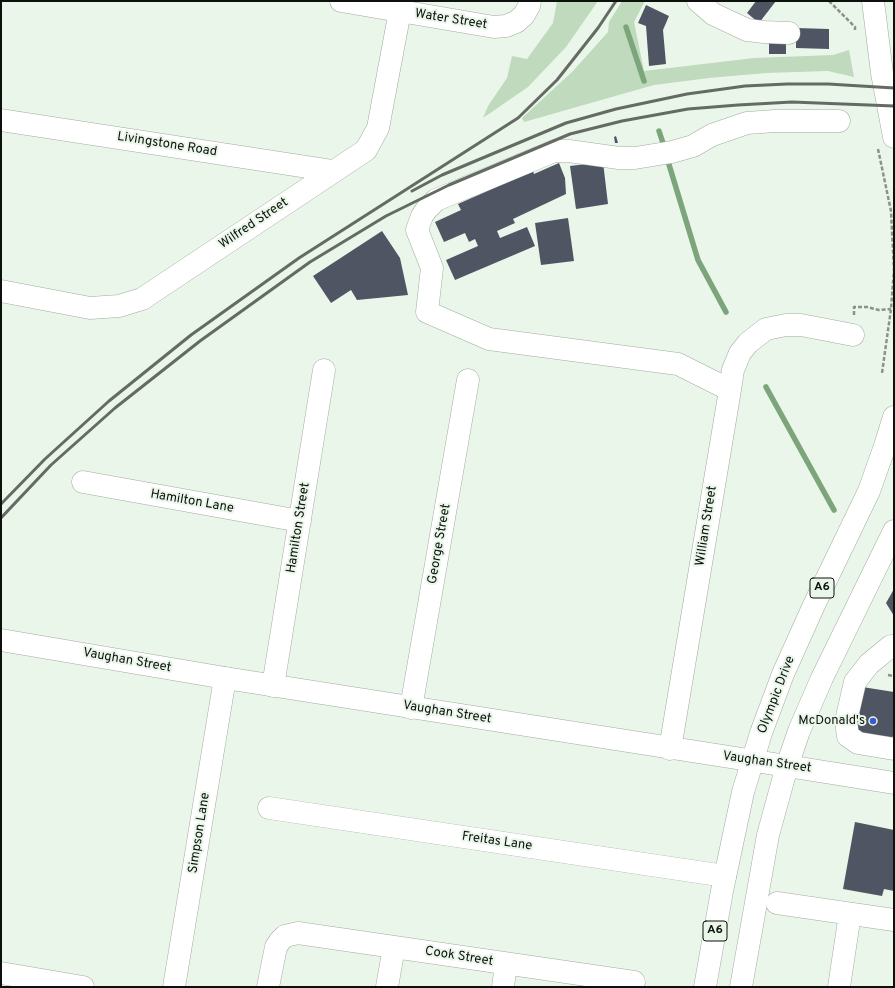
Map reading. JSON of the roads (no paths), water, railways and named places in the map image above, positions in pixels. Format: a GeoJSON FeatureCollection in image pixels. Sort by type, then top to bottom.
{"type":"FeatureCollection","features":[{"type":"Feature","properties":{"kind":"main road","name":"Water Street"},"geometry":{"type":"LineString","coordinates":[[341,1],[494,27],[506,26],[516,22],[524,15],[530,4]]}},
{"type":"Feature","properties":{"kind":"main road"},"geometry":{"type":"LineString","coordinates":[[698,1],[713,14],[748,30],[789,33]]}},
{"type":"Feature","properties":{"kind":"main road"},"geometry":{"type":"LineString","coordinates":[[873,1],[882,73],[886,143]]}},
{"type":"Feature","properties":{"kind":"main road","name":"Wilfred Street"},"geometry":{"type":"LineString","coordinates":[[1,291],[90,308],[119,306],[142,299],[366,150],[378,128],[400,11]]}},
{"type":"Feature","properties":{"kind":"main road","name":"Livingstone Road"},"geometry":{"type":"LineString","coordinates":[[1,120],[333,171]]}},
{"type":"Feature","properties":{"kind":"main road"},"geometry":{"type":"LineString","coordinates":[[730,390],[678,364],[489,339],[427,312],[432,268],[417,230],[426,210],[436,200],[554,151],[569,151],[619,158],[635,158],[662,154],[693,146],[712,135],[747,123],[775,121],[839,121]]}},
{"type":"Feature","properties":{"kind":"main road","name":"William Street"},"geometry":{"type":"LineString","coordinates":[[670,748],[733,370],[740,353],[756,336],[766,329],[786,324],[801,325],[853,335]]}},
{"type":"Feature","properties":{"kind":"main road","name":"Hamilton Street"},"geometry":{"type":"LineString","coordinates":[[273,686],[324,370]]}},
{"type":"Feature","properties":{"kind":"main road","name":"George Street"},"geometry":{"type":"LineString","coordinates":[[411,708],[468,380]]}},
{"type":"Feature","properties":{"kind":"main road","name":"Olympic Drive"},"geometry":{"type":"LineString","coordinates":[[705,987],[725,876],[743,792],[752,761],[784,674],[814,605],[869,490],[894,417]]}},
{"type":"Feature","properties":{"kind":"main road","name":"Hamilton Lane"},"geometry":{"type":"LineString","coordinates":[[83,482],[300,521]]}},
{"type":"Feature","properties":{"kind":"main road"},"geometry":{"type":"LineString","coordinates":[[741,987],[768,835],[787,766],[799,731],[822,678],[894,531]]}},
{"type":"Feature","properties":{"kind":"main road","name":"Vaughan Street"},"geometry":{"type":"LineString","coordinates":[[1,640],[273,686],[894,783]]}},
{"type":"Feature","properties":{"kind":"main road"},"geometry":{"type":"LineString","coordinates":[[891,646],[869,664],[856,682],[846,721],[848,736],[858,743],[894,749]]}},
{"type":"Feature","properties":{"kind":"main road","name":"Simpson Lane"},"geometry":{"type":"LineString","coordinates":[[174,987],[225,678]]}},
{"type":"Feature","properties":{"kind":"main road","name":"Freitas Lane"},"geometry":{"type":"LineString","coordinates":[[269,808],[725,876]]}},
{"type":"Feature","properties":{"kind":"main road"},"geometry":{"type":"LineString","coordinates":[[777,903],[894,920]]}},
{"type":"Feature","properties":{"kind":"main road"},"geometry":{"type":"LineString","coordinates":[[839,987],[850,914]]}},
{"type":"Feature","properties":{"kind":"main road","name":"Cook Street"},"geometry":{"type":"LineString","coordinates":[[268,987],[276,947],[285,936],[298,933],[634,982]]}},
{"type":"Feature","properties":{"kind":"main road"},"geometry":{"type":"LineString","coordinates":[[387,987],[394,947]]}},
{"type":"Feature","properties":{"kind":"main road"},"geometry":{"type":"LineString","coordinates":[[503,987],[506,964]]}},
{"type":"Feature","properties":{"kind":"main road"},"geometry":{"type":"LineString","coordinates":[[1,973],[83,987]]}},
{"type":"Feature","properties":{"kind":"waterway"},"geometry":{"type":"LineString","coordinates":[[626,27],[644,81]]}},
{"type":"Feature","properties":{"kind":"waterway"},"geometry":{"type":"LineString","coordinates":[[659,131],[665,149]]}},
{"type":"Feature","properties":{"kind":"waterway"},"geometry":{"type":"LineString","coordinates":[[667,158],[698,260],[726,312]]}},
{"type":"Feature","properties":{"kind":"waterway"},"geometry":{"type":"LineString","coordinates":[[766,387],[834,510]]}},
{"type":"Feature","properties":{"kind":"railway"},"geometry":{"type":"LineString","coordinates":[[1,504],[45,459],[109,401],[191,335],[299,258],[518,118],[557,80],[598,28],[616,1]]}},
{"type":"Feature","properties":{"kind":"railway"},"geometry":{"type":"LineString","coordinates":[[412,191],[442,175],[566,123],[616,109],[687,94],[745,86],[828,84],[894,88]]}},
{"type":"Feature","properties":{"kind":"railway"},"geometry":{"type":"LineString","coordinates":[[1,518],[51,465],[115,408],[200,341],[310,262],[386,216],[449,185],[570,134],[622,121],[688,109],[792,102],[894,106]]}},
{"type":"Feature","properties":{"kind":"place","name":"McDonald's"},"geometry":{"type":"Point","coordinates":[873,721]}}]}
